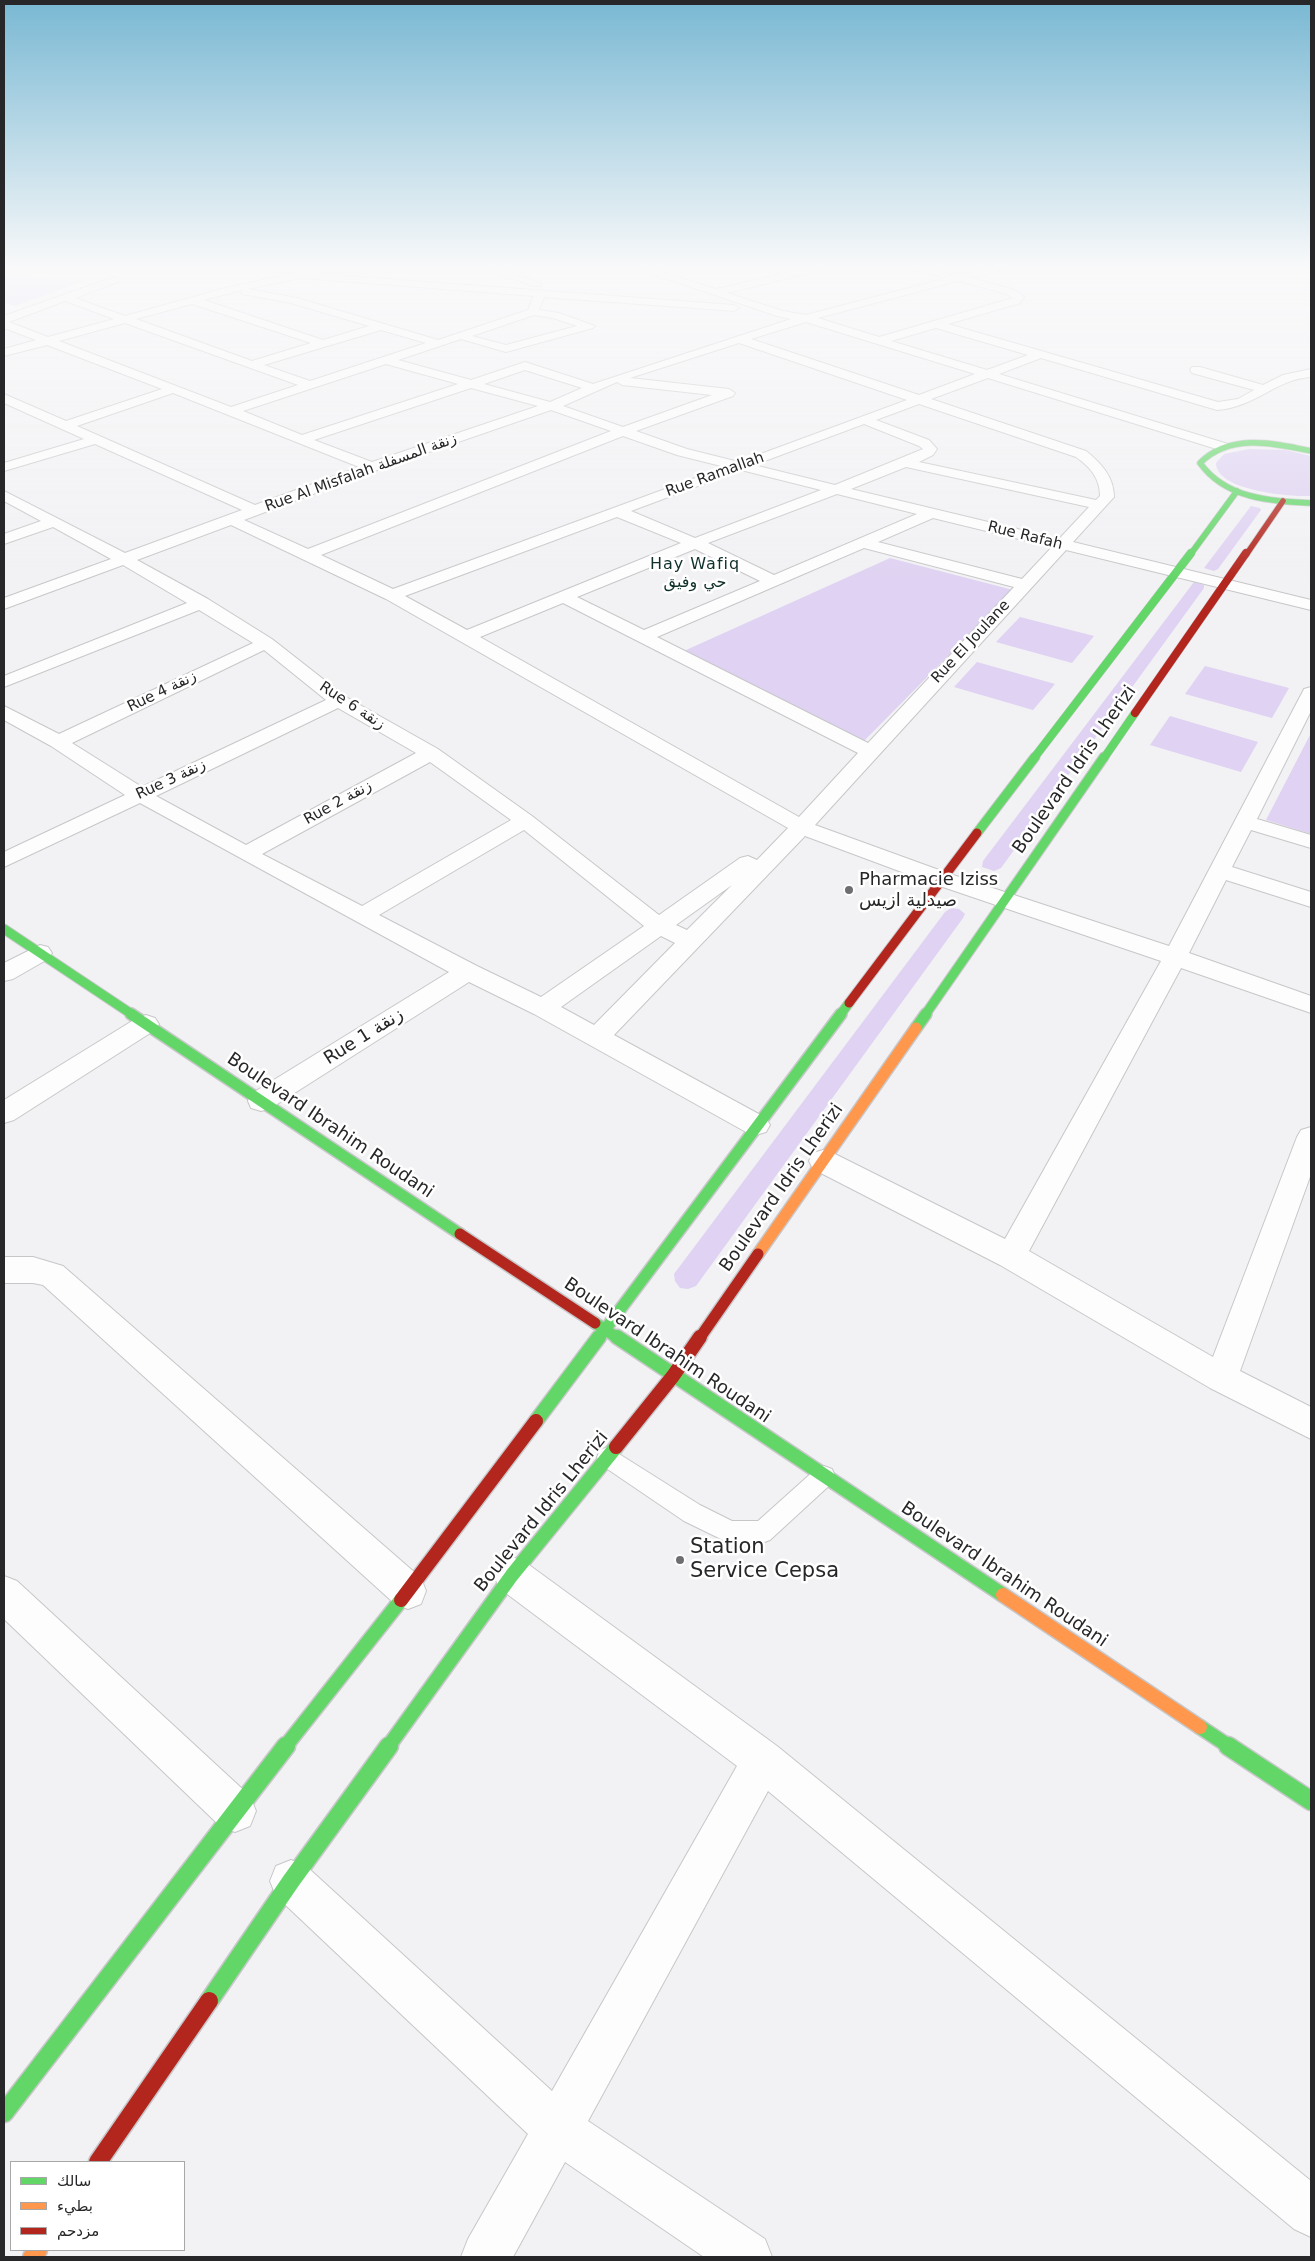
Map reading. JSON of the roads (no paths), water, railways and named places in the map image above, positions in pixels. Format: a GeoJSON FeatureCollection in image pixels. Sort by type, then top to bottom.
{"type":"FeatureCollection","features":[{"type":"Feature","properties":{"kind":"main road"},"geometry":{"type":"LineString","coordinates":[[1311,450],[1258,443],[1223,447],[1206,454],[1200,463],[1204,472],[1218,483],[1237,491],[1283,501],[1311,503]]}},
{"type":"Feature","properties":{"kind":"main road","name":"Boulevard Idris Lherizi"},"geometry":{"type":"LineString","coordinates":[[4,2113],[235,1811],[408,1591],[605,1330],[756,1125],[1177,573],[1237,491]]}},
{"type":"Feature","properties":{"kind":"main road","name":"Boulevard Idris Lherizi"},"geometry":{"type":"LineString","coordinates":[[99,2161],[291,1881],[512,1574],[673,1376],[1004,900],[1227,584],[1283,501]]}},
{"type":"Feature","properties":{"kind":"main road","name":"Boulevard Ibrahim Roudani"},"geometry":{"type":"LineString","coordinates":[[4,929],[1311,1801]]}},
{"type":"Feature","properties":{"kind":"street"},"geometry":{"type":"LineString","coordinates":[[123,371],[372,467]]}},
{"type":"Feature","properties":{"kind":"street"},"geometry":{"type":"LineString","coordinates":[[270,371],[309,385]]}},
{"type":"Feature","properties":{"kind":"street"},"geometry":{"type":"LineString","coordinates":[[231,411],[352,371]]}},
{"type":"Feature","properties":{"kind":"street","name":"Rue Rafah"},"geometry":{"type":"LineString","coordinates":[[420,371],[551,406],[682,452],[1311,605]]}},
{"type":"Feature","properties":{"kind":"street"},"geometry":{"type":"LineString","coordinates":[[301,440],[510,371]]}},
{"type":"Feature","properties":{"kind":"street"},"geometry":{"type":"LineString","coordinates":[[539,371],[594,388]]}},
{"type":"Feature","properties":{"kind":"street","name":"Rue Al Misfalah زنقة المسفلة"},"geometry":{"type":"LineString","coordinates":[[4,604],[234,520],[372,467],[551,406],[612,380],[641,371]]}},
{"type":"Feature","properties":{"kind":"street"},"geometry":{"type":"LineString","coordinates":[[833,371],[921,400]]}},
{"type":"Feature","properties":{"kind":"street"},"geometry":{"type":"LineString","coordinates":[[955,371],[1223,447]]}},
{"type":"Feature","properties":{"kind":"street"},"geometry":{"type":"LineString","coordinates":[[959,371],[1206,454]]}},
{"type":"Feature","properties":{"kind":"street","name":"Rue Ramallah"},"geometry":{"type":"LineString","coordinates":[[392,595],[999,371]]}},
{"type":"Feature","properties":{"kind":"street"},"geometry":{"type":"LineString","coordinates":[[1093,371],[1217,406],[1238,404],[1295,374],[1311,373]]}},
{"type":"Feature","properties":{"kind":"street"},"geometry":{"type":"LineString","coordinates":[[1198,371],[1266,390]]}},
{"type":"Feature","properties":{"kind":"street"},"geometry":{"type":"LineString","coordinates":[[308,555],[624,431],[729,393],[612,380]]}},
{"type":"Feature","properties":{"kind":"street"},"geometry":{"type":"LineString","coordinates":[[64,426],[174,390]]}},
{"type":"Feature","properties":{"kind":"street"},"geometry":{"type":"LineString","coordinates":[[4,398],[256,511]]}},
{"type":"Feature","properties":{"kind":"street","name":"Rue El Joulane"},"geometry":{"type":"LineString","coordinates":[[801,827],[869,751],[1107,497],[1108,489],[1105,480],[1096,467],[1081,454],[921,400]]}},
{"type":"Feature","properties":{"kind":"street"},"geometry":{"type":"LineString","coordinates":[[468,636],[695,543],[835,490],[928,452],[928,446],[864,420]]}},
{"type":"Feature","properties":{"kind":"street"},"geometry":{"type":"LineString","coordinates":[[4,467],[94,440]]}},
{"type":"Feature","properties":{"kind":"street"},"geometry":{"type":"LineString","coordinates":[[905,462],[1099,506]]}},
{"type":"Feature","properties":{"kind":"street","name":"Rue 6 زنقة"},"geometry":{"type":"LineString","coordinates":[[4,495],[126,560],[202,603],[266,643],[339,700],[431,753],[525,820],[659,926],[690,941]]}},
{"type":"Feature","properties":{"kind":"street"},"geometry":{"type":"LineString","coordinates":[[618,511],[695,543],[772,580]]}},
{"type":"Feature","properties":{"kind":"street"},"geometry":{"type":"LineString","coordinates":[[643,637],[931,513]]}},
{"type":"Feature","properties":{"kind":"street"},"geometry":{"type":"LineString","coordinates":[[234,520],[392,595],[468,636],[801,827],[942,879],[1311,1005]]}},
{"type":"Feature","properties":{"kind":"street"},"geometry":{"type":"LineString","coordinates":[[4,539],[52,522]]}},
{"type":"Feature","properties":{"kind":"street"},"geometry":{"type":"LineString","coordinates":[[861,542],[1024,585]]}},
{"type":"Feature","properties":{"kind":"street"},"geometry":{"type":"LineString","coordinates":[[564,597],[869,751]]}},
{"type":"Feature","properties":{"kind":"street"},"geometry":{"type":"LineString","coordinates":[[4,682],[202,603]]}},
{"type":"Feature","properties":{"kind":"street","name":"Rue 4 زنقة"},"geometry":{"type":"LineString","coordinates":[[58,742],[266,643]]}},
{"type":"Feature","properties":{"kind":"street"},"geometry":{"type":"LineString","coordinates":[[1011,1256],[1221,871],[1311,693]]}},
{"type":"Feature","properties":{"kind":"street","name":"Rue 3 زنقة"},"geometry":{"type":"LineString","coordinates":[[4,860],[339,700]]}},
{"type":"Feature","properties":{"kind":"street"},"geometry":{"type":"LineString","coordinates":[[4,712],[58,742],[140,795],[246,854],[468,972],[543,1008],[756,1125]]}},
{"type":"Feature","properties":{"kind":"street","name":"Rue 2 زنقة"},"geometry":{"type":"LineString","coordinates":[[246,854],[431,753]]}},
{"type":"Feature","properties":{"kind":"street"},"geometry":{"type":"LineString","coordinates":[[363,915],[525,820]]}},
{"type":"Feature","properties":{"kind":"street"},"geometry":{"type":"LineString","coordinates":[[1246,822],[1311,842]]}},
{"type":"Feature","properties":{"kind":"street"},"geometry":{"type":"LineString","coordinates":[[543,1008],[801,827]]}},
{"type":"Feature","properties":{"kind":"street"},"geometry":{"type":"LineString","coordinates":[[597,1037],[801,827]]}},
{"type":"Feature","properties":{"kind":"street"},"geometry":{"type":"LineString","coordinates":[[1221,871],[1311,900]]}},
{"type":"Feature","properties":{"kind":"street"},"geometry":{"type":"LineString","coordinates":[[4,973],[40,953]]}},
{"type":"Feature","properties":{"kind":"street","name":"Rue 1 زنقة"},"geometry":{"type":"LineString","coordinates":[[261,1101],[468,972]]}},
{"type":"Feature","properties":{"kind":"street"},"geometry":{"type":"LineString","coordinates":[[4,1112],[146,1024]]}},
{"type":"Feature","properties":{"kind":"street"},"geometry":{"type":"LineString","coordinates":[[1221,1378],[1311,1137]]}},
{"type":"Feature","properties":{"kind":"street"},"geometry":{"type":"LineString","coordinates":[[822,1161],[1011,1256],[1221,1378],[1311,1424]]}},
{"type":"Feature","properties":{"kind":"street"},"geometry":{"type":"LineString","coordinates":[[4,1270],[33,1270],[52,1275],[408,1591]]}},
{"type":"Feature","properties":{"kind":"street"},"geometry":{"type":"LineString","coordinates":[[512,1574],[763,1760],[1311,2212]]}},
{"type":"Feature","properties":{"kind":"street"},"geometry":{"type":"LineString","coordinates":[[4,1594],[235,1811]]}},
{"type":"Feature","properties":{"kind":"street"},"geometry":{"type":"LineString","coordinates":[[486,2257],[763,1760]]}},
{"type":"Feature","properties":{"kind":"street"},"geometry":{"type":"LineString","coordinates":[[291,1881],[558,2129],[747,2257]]}},
{"type":"Feature","properties":{"kind":"lane"},"geometry":{"type":"LineString","coordinates":[[608,1457],[692,1513],[731,1532],[762,1532],[824,1476]]}},
{"type":"Feature","properties":{"kind":"place","name":"Pharmacie Iziss صيدلية ازيس"},"geometry":{"type":"Point","coordinates":[849,890]}},
{"type":"Feature","properties":{"kind":"place","name":"Station Service Cepsa"},"geometry":{"type":"Point","coordinates":[680,1560]}},
{"type":"Feature","properties":{"kind":"district","name":"Hay Wafiq حي وفيق"},"geometry":{"type":"Point","coordinates":[695,574]}}]}
